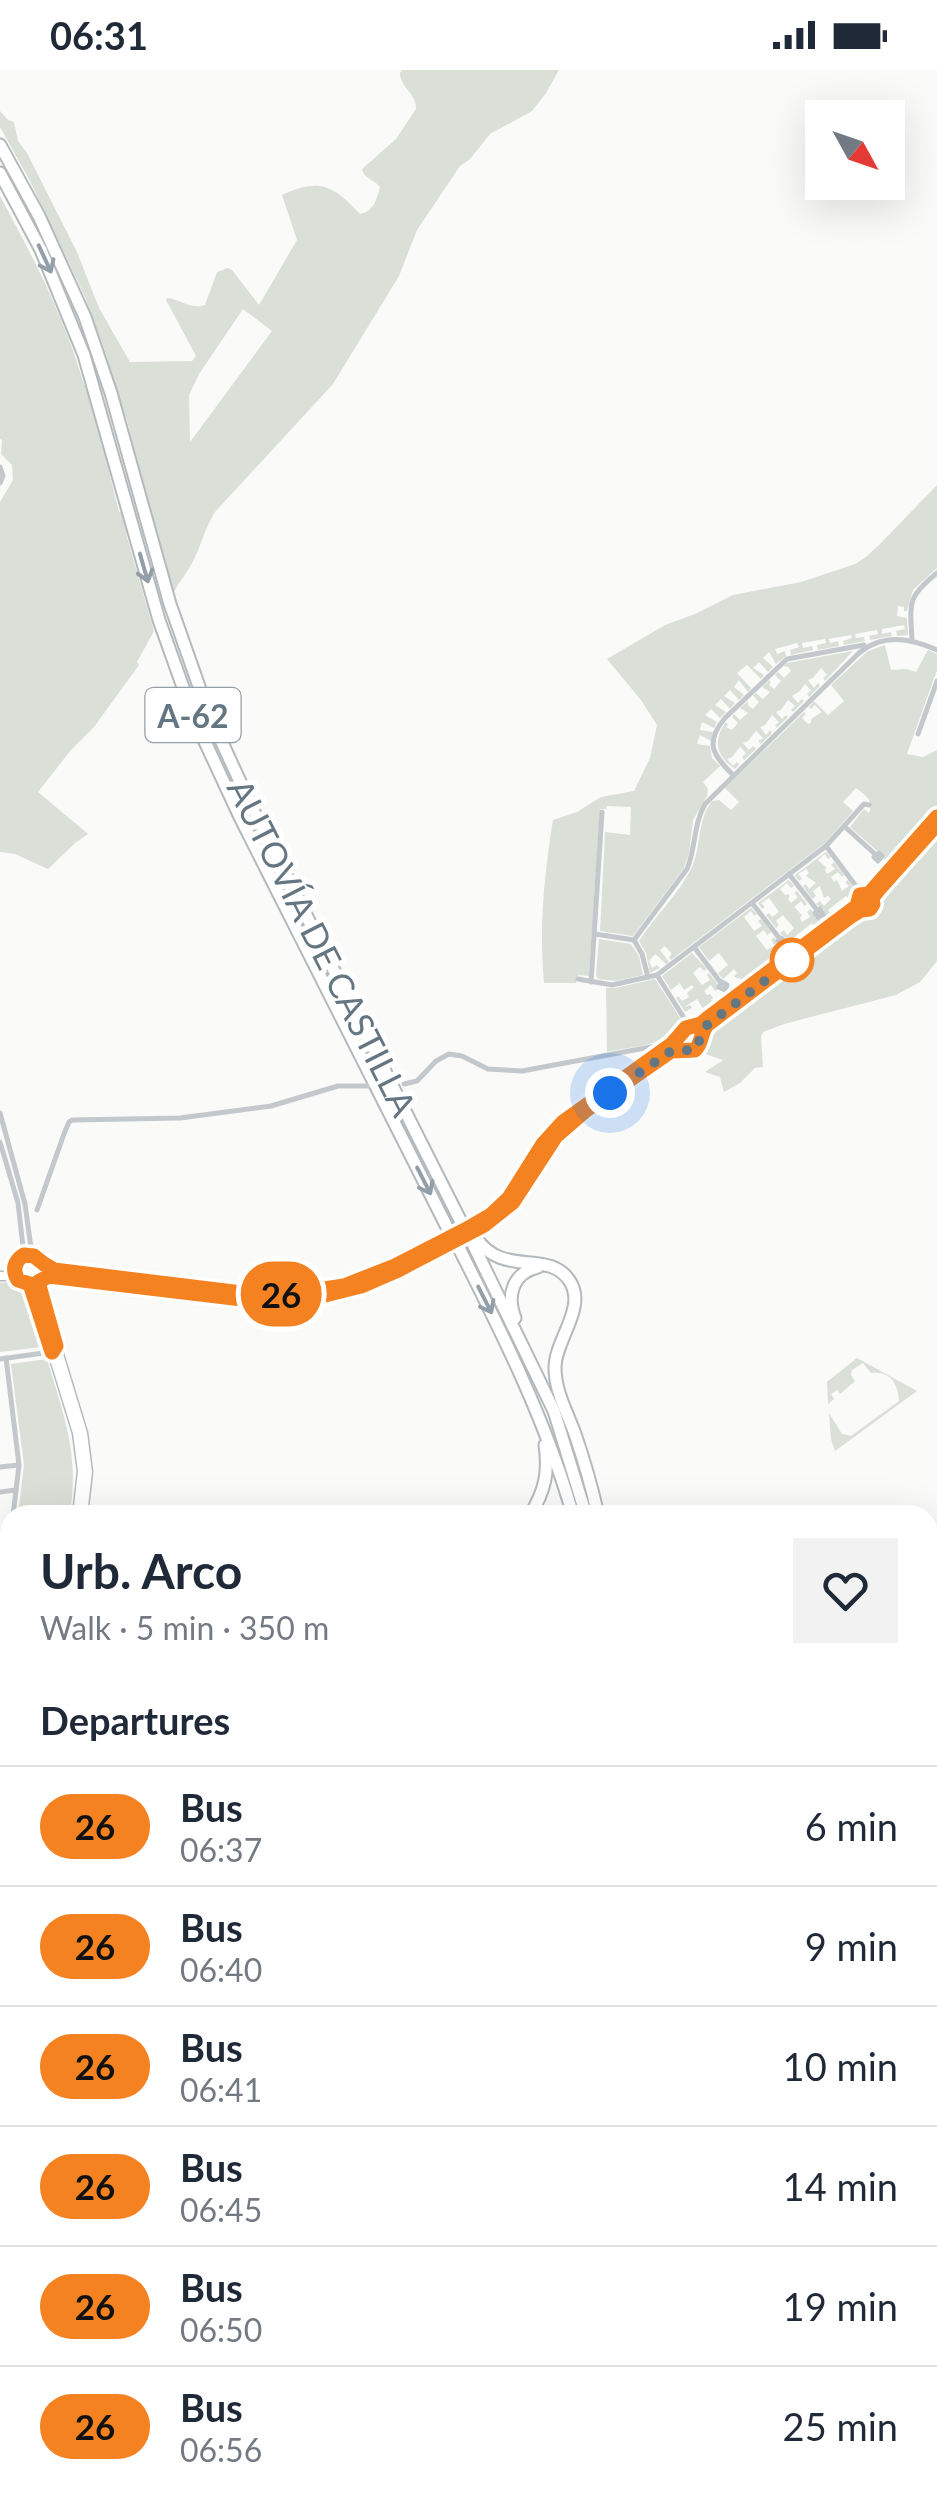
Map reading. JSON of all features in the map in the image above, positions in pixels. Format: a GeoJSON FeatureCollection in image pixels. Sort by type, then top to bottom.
{"type":"FeatureCollection","features":[{"type":"Feature","properties":{"kind":"highway","name":"AUTOVÍA DE CASTILLA"},"geometry":{"type":"LineString","coordinates":[[0,143],[53,244],[92,335],[170,604],[216,729],[274,854],[473,1239],[554,1411],[584,1505]]}},
{"type":"Feature","properties":{"kind":"highway","name":"AUTOVÍA DE CASTILLA"},"geometry":{"type":"LineString","coordinates":[[0,173],[48,264],[84,355],[159,620],[194,718],[240,818],[510,1352],[546,1433],[569,1505]]}},
{"type":"Feature","properties":{"kind":"highway"},"geometry":{"type":"LineString","coordinates":[[473,1239],[495,1257],[534,1262],[561,1271],[574,1289],[574,1307],[559,1343],[554,1372],[595,1505]]}},
{"type":"Feature","properties":{"kind":"highway"},"geometry":{"type":"LineString","coordinates":[[548,1266],[522,1274],[512,1287],[510,1302],[556,1409],[585,1505]]}},
{"type":"Feature","properties":{"kind":"highway"},"geometry":{"type":"LineString","coordinates":[[510,1352],[545,1446],[548,1469],[535,1505]]}},
{"type":"Feature","properties":{"kind":"main road"},"geometry":{"type":"LineString","coordinates":[[859,908],[857,898],[868,895],[937,820]]}},
{"type":"Feature","properties":{"kind":"main road"},"geometry":{"type":"LineString","coordinates":[[859,908],[872,907],[868,895]]}},
{"type":"Feature","properties":{"kind":"main road"},"geometry":{"type":"LineString","coordinates":[[695,1029],[700,1042],[695,1050],[671,1051],[565,1127],[513,1202],[484,1225],[361,1286],[276,1304],[262,1311],[242,1299],[54,1276],[22,1282],[15,1271],[18,1260],[28,1255],[38,1257],[54,1270],[235,1292],[253,1292],[262,1285],[291,1295],[359,1281],[491,1215],[509,1198],[543,1144],[563,1122],[678,1038],[722,1014],[859,908]]}},
{"type":"Feature","properties":{"kind":"main road"},"geometry":{"type":"LineString","coordinates":[[678,1038],[683,1050]]}},
{"type":"Feature","properties":{"kind":"main road"},"geometry":{"type":"LineString","coordinates":[[44,1264],[36,1282],[85,1445],[88,1472],[82,1505]]}},
{"type":"Feature","properties":{"kind":"main road"},"geometry":{"type":"LineString","coordinates":[[0,1273],[15,1271]]}},
{"type":"Feature","properties":{"kind":"main road"},"geometry":{"type":"LineString","coordinates":[[253,1292],[253,1305]]}},
{"type":"Feature","properties":{"kind":"main road"},"geometry":{"type":"LineString","coordinates":[[276,1292],[276,1304]]}},
{"type":"Feature","properties":{"kind":"street"},"geometry":{"type":"LineString","coordinates":[[0,467],[0,483]]}},
{"type":"Feature","properties":{"kind":"street"},"geometry":{"type":"LineString","coordinates":[[912,639],[912,600],[917,590],[937,573]]}},
{"type":"Feature","properties":{"kind":"street"},"geometry":{"type":"LineString","coordinates":[[733,775],[714,755],[715,736],[724,718],[787,659],[912,639],[937,650]]}},
{"type":"Feature","properties":{"kind":"street"},"geometry":{"type":"LineString","coordinates":[[634,940],[688,869],[704,804],[869,644]]}},
{"type":"Feature","properties":{"kind":"street"},"geometry":{"type":"LineString","coordinates":[[918,734],[937,681]]}},
{"type":"Feature","properties":{"kind":"street"},"geometry":{"type":"LineString","coordinates":[[578,979],[615,985],[657,975],[826,846],[864,804],[869,805]]}},
{"type":"Feature","properties":{"kind":"street"},"geometry":{"type":"LineString","coordinates":[[591,982],[602,812]]}},
{"type":"Feature","properties":{"kind":"street"},"geometry":{"type":"LineString","coordinates":[[844,826],[875,854]]}},
{"type":"Feature","properties":{"kind":"street"},"geometry":{"type":"LineString","coordinates":[[826,846],[868,895]]}},
{"type":"Feature","properties":{"kind":"street"},"geometry":{"type":"LineString","coordinates":[[789,874],[817,910]]}},
{"type":"Feature","properties":{"kind":"street"},"geometry":{"type":"LineString","coordinates":[[752,903],[780,939]]}},
{"type":"Feature","properties":{"kind":"street"},"geometry":{"type":"LineString","coordinates":[[594,934],[634,940]]}},
{"type":"Feature","properties":{"kind":"street"},"geometry":{"type":"LineString","coordinates":[[634,940],[648,976]]}},
{"type":"Feature","properties":{"kind":"street"},"geometry":{"type":"LineString","coordinates":[[694,946],[721,983]]}},
{"type":"Feature","properties":{"kind":"street"},"geometry":{"type":"LineString","coordinates":[[657,975],[695,1029]]}},
{"type":"Feature","properties":{"kind":"street"},"geometry":{"type":"LineString","coordinates":[[404,1084],[416,1081],[436,1060],[448,1054],[469,1058],[488,1069],[522,1071],[656,1046],[672,1036],[678,1038]]}},
{"type":"Feature","properties":{"kind":"street"},"geometry":{"type":"LineString","coordinates":[[37,1210],[72,1120],[180,1118],[271,1106],[338,1086],[368,1086]]}},
{"type":"Feature","properties":{"kind":"street"},"geometry":{"type":"LineString","coordinates":[[0,1113],[25,1204],[28,1255]]}},
{"type":"Feature","properties":{"kind":"street"},"geometry":{"type":"LineString","coordinates":[[0,1142],[28,1255]]}},
{"type":"Feature","properties":{"kind":"street"},"geometry":{"type":"LineString","coordinates":[[14,1505],[19,1465],[3,1358],[54,1349]]}},
{"type":"Feature","properties":{"kind":"street"},"geometry":{"type":"LineString","coordinates":[[0,1468],[19,1465]]}},
{"type":"Feature","properties":{"kind":"street"},"geometry":{"type":"LineString","coordinates":[[0,1492],[16,1490]]}},
{"type":"Feature","properties":{"kind":"shaded area"},"geometry":{"type":"Polygon","coordinates":[[[559,70],[532,111],[490,134],[460,166],[417,230],[399,276],[333,384],[215,512],[174,592],[107,357],[85,297],[0,127],[0,111],[14,122],[18,141],[77,252],[99,308],[130,362],[192,361],[196,356],[167,298],[205,305],[217,272],[228,268],[259,305],[297,240],[282,195],[307,186],[326,187],[360,214],[372,207],[380,187],[362,169],[396,139],[416,109],[400,73],[559,70]],[[243,309],[189,395],[190,442],[272,331],[243,309]]]}},
{"type":"Feature","properties":{"kind":"shaded area"},"geometry":{"type":"Polygon","coordinates":[[[0,196],[47,288],[84,385],[88,386],[154,631],[137,662],[139,665],[94,727],[38,792],[88,834],[48,869],[15,854],[0,852],[0,502],[13,480],[12,465],[1,454],[0,439],[0,196]]]}},
{"type":"Feature","properties":{"kind":"shaded area"},"geometry":{"type":"Polygon","coordinates":[[[937,485],[937,568],[913,590],[907,611],[898,606],[897,616],[907,618],[908,635],[897,636],[896,631],[905,629],[904,625],[882,629],[882,634],[891,632],[892,636],[870,640],[869,636],[878,634],[877,630],[855,634],[865,641],[844,645],[843,641],[851,635],[829,639],[830,643],[838,641],[839,646],[818,650],[817,645],[826,643],[825,639],[802,643],[803,648],[812,646],[813,650],[791,655],[790,650],[799,647],[797,643],[775,649],[777,654],[785,651],[786,656],[776,664],[769,652],[763,658],[773,667],[768,672],[759,662],[753,668],[764,675],[761,679],[747,665],[737,673],[751,688],[748,692],[739,680],[734,687],[744,695],[739,700],[730,690],[724,696],[735,703],[730,709],[721,699],[715,705],[726,712],[720,718],[711,709],[705,715],[717,722],[714,728],[702,722],[700,730],[713,732],[711,741],[700,735],[697,744],[710,746],[712,758],[720,766],[703,782],[707,796],[693,820],[684,868],[633,936],[600,931],[605,832],[630,835],[631,807],[600,809],[589,976],[578,975],[576,983],[544,983],[543,902],[553,820],[577,812],[601,797],[634,791],[650,758],[657,725],[607,659],[665,625],[733,595],[801,582],[855,564],[937,485]]]}},
{"type":"Feature","properties":{"kind":"shaded area"},"geometry":{"type":"Polygon","coordinates":[[[885,645],[891,670],[916,672],[928,650],[937,654],[937,670],[907,754],[923,757],[937,750],[937,810],[889,864],[882,852],[850,827],[864,809],[869,813],[870,808],[868,798],[856,788],[843,802],[853,811],[825,843],[671,960],[672,954],[665,946],[660,950],[669,962],[666,964],[655,954],[649,961],[652,968],[660,968],[650,973],[639,941],[691,869],[712,801],[719,800],[731,810],[739,802],[725,788],[804,712],[802,718],[811,723],[822,712],[815,705],[809,707],[814,701],[828,715],[844,701],[831,685],[868,651],[885,645]]]}},
{"type":"Feature","properties":{"kind":"shaded area"},"geometry":{"type":"Polygon","coordinates":[[[853,651],[825,681],[827,675],[821,668],[808,680],[814,688],[818,683],[820,686],[809,697],[811,690],[805,684],[792,696],[798,703],[804,701],[793,712],[795,706],[788,700],[776,712],[782,719],[788,717],[777,728],[779,722],[772,715],[760,727],[766,735],[770,730],[772,733],[761,744],[758,741],[763,738],[756,731],[743,743],[749,750],[753,746],[756,749],[744,760],[746,753],[740,747],[727,759],[733,766],[737,762],[735,769],[724,759],[718,742],[726,722],[732,730],[738,723],[732,717],[734,714],[740,720],[748,713],[740,708],[748,701],[753,709],[759,702],[753,695],[763,699],[770,692],[762,687],[769,680],[774,689],[781,681],[775,675],[778,672],[784,678],[791,671],[783,666],[853,651]]]}},
{"type":"Feature","properties":{"kind":"shaded area"},"geometry":{"type":"Polygon","coordinates":[[[937,830],[937,961],[920,982],[896,995],[763,1032],[763,1067],[755,1068],[724,1092],[720,1077],[705,1072],[723,1060],[699,1052],[709,1029],[842,932],[850,921],[874,912],[878,897],[889,885],[892,887],[937,830]]]}},
{"type":"Feature","properties":{"kind":"shaded area"},"geometry":{"type":"Polygon","coordinates":[[[826,852],[831,857],[828,859],[825,854],[818,860],[827,868],[827,874],[835,869],[831,865],[834,862],[844,875],[838,872],[831,877],[834,882],[837,880],[842,891],[849,886],[845,882],[848,880],[856,891],[846,908],[846,896],[828,910],[840,912],[828,922],[824,910],[816,904],[820,901],[824,906],[831,899],[824,898],[820,886],[813,891],[816,896],[812,899],[803,886],[806,884],[809,889],[816,883],[806,876],[806,869],[798,874],[802,879],[799,881],[795,875],[826,852]]]}},
{"type":"Feature","properties":{"kind":"shaded area"},"geometry":{"type":"Polygon","coordinates":[[[789,880],[794,886],[791,888],[787,883],[780,889],[790,896],[791,903],[798,897],[794,893],[797,891],[807,904],[804,906],[801,901],[794,907],[802,915],[802,922],[810,917],[807,912],[811,909],[815,918],[825,924],[810,935],[808,932],[815,927],[812,923],[793,938],[796,942],[805,939],[791,950],[780,933],[784,930],[787,935],[794,928],[783,915],[776,921],[776,928],[766,915],[772,917],[779,912],[769,898],[761,903],[765,907],[762,909],[758,903],[789,880]]]}},
{"type":"Feature","properties":{"kind":"shaded area"},"geometry":{"type":"Polygon","coordinates":[[[751,908],[757,914],[754,916],[751,911],[744,917],[754,931],[762,926],[758,921],[761,919],[771,932],[767,935],[764,930],[756,936],[767,950],[775,945],[771,940],[775,937],[777,945],[788,952],[745,985],[734,976],[734,969],[723,979],[718,973],[728,965],[719,953],[709,961],[699,947],[751,908]]]}},
{"type":"Feature","properties":{"kind":"shaded area"},"geometry":{"type":"Polygon","coordinates":[[[599,939],[631,944],[639,956],[643,975],[616,981],[598,979],[599,939]]]}},
{"type":"Feature","properties":{"kind":"shaded area"},"geometry":{"type":"Polygon","coordinates":[[[692,953],[707,969],[700,967],[693,973],[702,985],[710,980],[709,973],[718,989],[715,991],[711,985],[704,991],[718,1005],[700,1019],[689,1019],[705,1012],[697,999],[684,1007],[692,1008],[685,1012],[676,998],[682,1001],[689,997],[687,993],[694,987],[684,990],[680,983],[671,990],[662,976],[692,953]]]}},
{"type":"Feature","properties":{"kind":"shaded area"},"geometry":{"type":"Polygon","coordinates":[[[655,979],[682,1021],[658,1041],[607,1052],[606,988],[655,979]]]}},
{"type":"Feature","properties":{"kind":"shaded area"},"geometry":{"type":"Polygon","coordinates":[[[9,1282],[25,1293],[42,1347],[0,1352],[0,1283],[9,1282]]]}},
{"type":"Feature","properties":{"kind":"shaded area"},"geometry":{"type":"Polygon","coordinates":[[[857,1358],[917,1391],[835,1451],[829,1413],[842,1434],[851,1436],[899,1401],[892,1380],[871,1373],[863,1363],[852,1370],[855,1381],[840,1394],[837,1390],[831,1394],[834,1399],[828,1404],[827,1382],[857,1358]]]}},
{"type":"Feature","properties":{"kind":"shaded area"},"geometry":{"type":"Polygon","coordinates":[[[47,1359],[71,1453],[71,1505],[19,1505],[24,1465],[11,1364],[47,1359]]]}},
{"type":"Feature","properties":{"kind":"bus line","name":"26"},"geometry":{"type":"LineString","coordinates":[[937,817],[869,894],[857,898],[857,906],[563,1122],[543,1144],[516,1189],[491,1215],[359,1281],[291,1295],[276,1292],[268,1285],[242,1293],[54,1270],[40,1259],[24,1255],[16,1262],[14,1272],[18,1280],[30,1284],[52,1352],[56,1346],[38,1282],[49,1276],[242,1299],[268,1311],[282,1301],[361,1286],[470,1234],[513,1202],[565,1127],[671,1051],[695,1050],[708,1024],[851,916],[870,909],[879,889],[937,824]]}},
{"type":"Feature","properties":{"kind":"route"},"geometry":{"type":"LineString","coordinates":[[610,1093],[671,1051],[695,1050],[706,1026],[792,960]]}}]}
